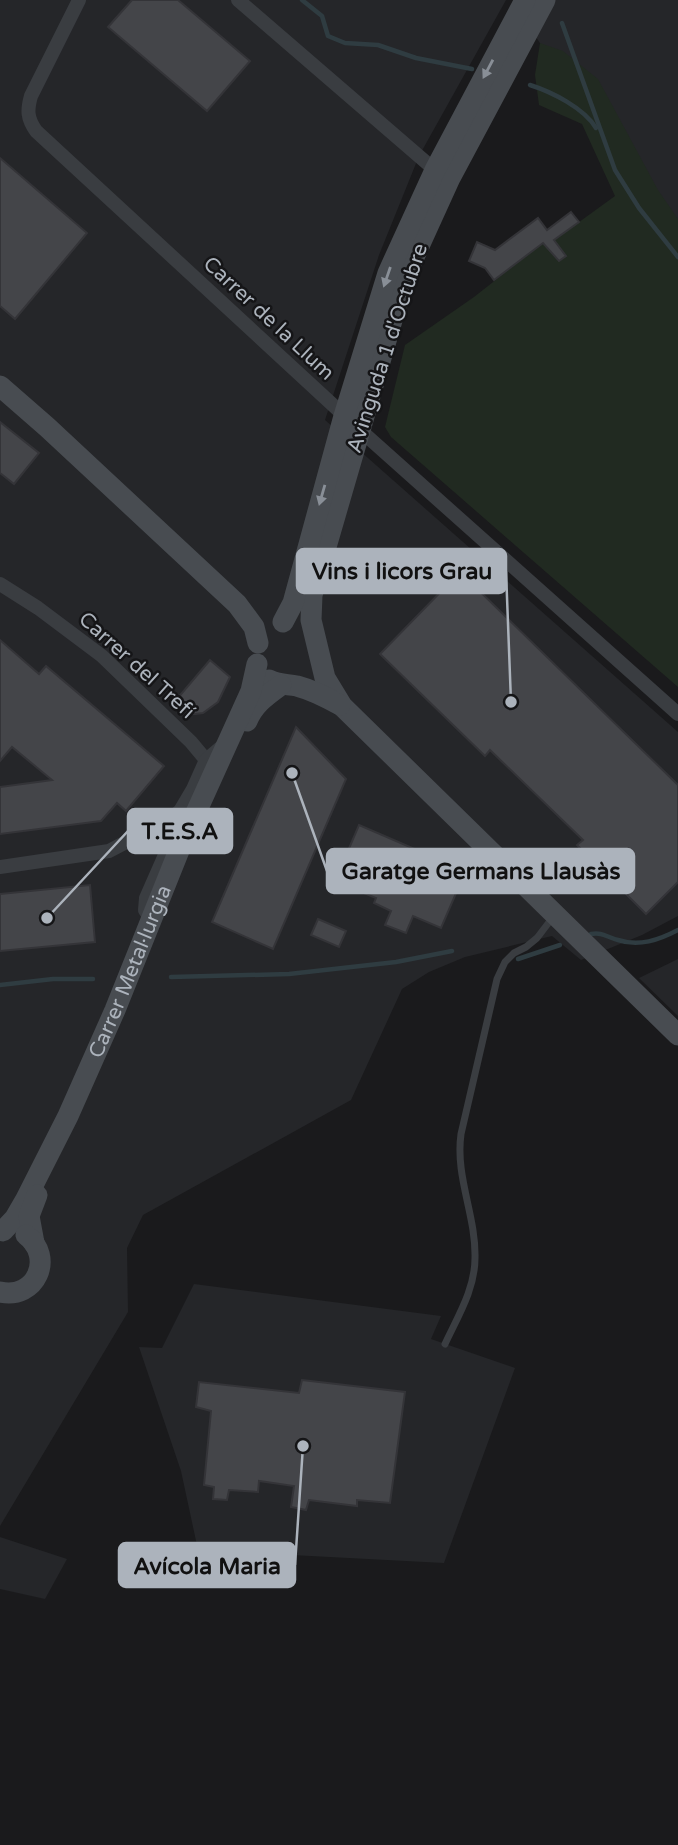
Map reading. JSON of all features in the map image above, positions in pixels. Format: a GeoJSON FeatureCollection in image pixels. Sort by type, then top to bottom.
{"type":"FeatureCollection","features":[{"type":"Feature","properties":{"kind":"main road","name":"Avinguda 1 d'Octubre"},"geometry":{"type":"LineString","coordinates":[[304,591],[352,423],[442,174],[525,12],[545,0]]}},
{"type":"Feature","properties":{"kind":"main road"},"geometry":{"type":"LineString","coordinates":[[0,386],[237,604],[254,627],[264,675],[314,692],[342,706]]}},
{"type":"Feature","properties":{"kind":"main road"},"geometry":{"type":"LineString","coordinates":[[258,653],[267,629],[280,622],[304,591],[325,678],[342,706],[678,1035]]}},
{"type":"Feature","properties":{"kind":"main road"},"geometry":{"type":"LineString","coordinates":[[237,604],[280,622],[301,624],[315,636]]}},
{"type":"Feature","properties":{"kind":"main road","name":"Carrer Metal·lurgia"},"geometry":{"type":"LineString","coordinates":[[2,1232],[15,1219],[26,1199],[68,1116],[115,1010],[151,919],[251,691],[258,653]]}},
{"type":"Feature","properties":{"kind":"main road"},"geometry":{"type":"LineString","coordinates":[[287,685],[309,678],[320,658]]}},
{"type":"Feature","properties":{"kind":"main road","name":"Carrer Metal·lurgia"},"geometry":{"type":"LineString","coordinates":[[2,1294],[24,1290],[37,1277],[41,1260],[34,1243],[29,1216],[36,1195],[82,1105],[248,716],[260,701],[287,685]]}},
{"type":"Feature","properties":{"kind":"main road"},"geometry":{"type":"LineString","coordinates":[[2,1232],[19,1232],[34,1243]]}},
{"type":"Feature","properties":{"kind":"street","name":"Carrer de la Llum"},"geometry":{"type":"LineString","coordinates":[[79,0],[31,96],[27,108],[30,122],[54,150],[352,423],[678,714]]}},
{"type":"Feature","properties":{"kind":"street"},"geometry":{"type":"LineString","coordinates":[[238,0],[442,174]]}},
{"type":"Feature","properties":{"kind":"street","name":"Carrer del Trefí"},"geometry":{"type":"LineString","coordinates":[[0,584],[38,608],[102,656],[191,742],[206,760]]}},
{"type":"Feature","properties":{"kind":"street"},"geometry":{"type":"LineString","coordinates":[[0,867],[109,850],[170,819],[180,810],[193,789],[206,760],[227,742]]}},
{"type":"Feature","properties":{"kind":"street"},"geometry":{"type":"LineString","coordinates":[[151,919],[145,910],[146,898],[179,824],[180,810]]}},
{"type":"Feature","properties":{"kind":"lane"},"geometry":{"type":"LineString","coordinates":[[445,1344],[473,1282],[474,1236],[458,1154],[497,979],[505,962],[537,938],[555,914]]}},
{"type":"Feature","properties":{"kind":"shaded area"},"geometry":{"type":"Polygon","coordinates":[[[0,0],[506,0],[419,156],[379,255],[325,420],[678,732],[678,916],[642,935],[581,960],[552,936],[465,957],[429,972],[402,989],[351,1100],[143,1215],[127,1248],[128,1312],[0,1526],[0,0]]]}},
{"type":"Feature","properties":{"kind":"shaded area"},"geometry":{"type":"Polygon","coordinates":[[[514,0],[678,0],[678,243],[660,224],[514,0]]]}},
{"type":"Feature","properties":{"kind":"shaded area"},"geometry":{"type":"Polygon","coordinates":[[[540,43],[563,51],[598,79],[658,190],[678,219],[678,687],[391,437],[385,427],[405,345],[474,297],[543,243],[546,246],[615,196],[582,124],[539,105],[535,75],[540,43]]]}},
{"type":"Feature","properties":{"kind":"shaded area"},"geometry":{"type":"Polygon","coordinates":[[[678,959],[678,1016],[639,978],[678,959]]]}},
{"type":"Feature","properties":{"kind":"shaded area"},"geometry":{"type":"Polygon","coordinates":[[[194,1284],[441,1316],[431,1339],[515,1368],[444,1563],[198,1550],[181,1471],[139,1347],[162,1348],[194,1284]]]}},
{"type":"Feature","properties":{"kind":"shaded area"},"geometry":{"type":"Polygon","coordinates":[[[0,1537],[67,1559],[45,1599],[0,1589],[0,1537]]]}},
{"type":"Feature","properties":{"kind":"building"},"geometry":{"type":"Polygon","coordinates":[[[132,0],[178,0],[250,61],[207,111],[108,27],[132,0]]]}},
{"type":"Feature","properties":{"kind":"building"},"geometry":{"type":"Polygon","coordinates":[[[0,158],[87,233],[15,319],[0,306],[0,158]]]}},
{"type":"Feature","properties":{"kind":"building"},"geometry":{"type":"Polygon","coordinates":[[[571,212],[579,222],[554,240],[566,256],[559,261],[543,243],[494,280],[485,268],[469,261],[477,242],[495,250],[538,218],[547,230],[571,212]]]}},
{"type":"Feature","properties":{"kind":"building"},"geometry":{"type":"Polygon","coordinates":[[[0,422],[39,453],[14,484],[0,473],[0,422]]]}},
{"type":"Feature","properties":{"kind":"building"},"geometry":{"type":"Polygon","coordinates":[[[460,572],[678,785],[678,882],[646,914],[577,845],[583,840],[490,750],[485,756],[380,654],[460,572]]]}},
{"type":"Feature","properties":{"kind":"building"},"geometry":{"type":"Polygon","coordinates":[[[0,640],[39,674],[46,666],[164,766],[126,811],[117,803],[101,821],[0,834],[0,787],[52,780],[12,747],[0,761],[0,640]]]}},
{"type":"Feature","properties":{"kind":"building"},"geometry":{"type":"Polygon","coordinates":[[[210,660],[230,677],[218,702],[203,713],[195,714],[184,714],[171,706],[210,660]]]}},
{"type":"Feature","properties":{"kind":"building"},"geometry":{"type":"Polygon","coordinates":[[[296,727],[346,779],[273,949],[212,922],[296,727]]]}},
{"type":"Feature","properties":{"kind":"building"},"geometry":{"type":"Polygon","coordinates":[[[359,825],[417,850],[413,858],[435,867],[430,879],[457,891],[441,928],[413,916],[406,933],[385,925],[391,911],[374,903],[376,898],[335,881],[359,825]]]}},
{"type":"Feature","properties":{"kind":"building"},"geometry":{"type":"Polygon","coordinates":[[[90,885],[95,942],[0,951],[0,894],[90,885]]]}},
{"type":"Feature","properties":{"kind":"building"},"geometry":{"type":"Polygon","coordinates":[[[318,919],[346,931],[339,947],[311,935],[318,919]]]}},
{"type":"Feature","properties":{"kind":"building"},"geometry":{"type":"Polygon","coordinates":[[[302,1380],[405,1392],[390,1503],[357,1500],[357,1506],[309,1500],[306,1510],[291,1507],[294,1486],[259,1481],[258,1492],[229,1490],[227,1500],[213,1499],[214,1487],[204,1485],[211,1411],[196,1407],[199,1382],[299,1393],[302,1380]]]}},
{"type":"Feature","properties":{"kind":"waterway"},"geometry":{"type":"LineString","coordinates":[[302,0],[322,16],[328,36],[345,43],[378,45],[416,58],[472,69]]}},
{"type":"Feature","properties":{"kind":"waterway"},"geometry":{"type":"LineString","coordinates":[[562,23],[615,170],[639,208],[678,257]]}},
{"type":"Feature","properties":{"kind":"waterway"},"geometry":{"type":"LineString","coordinates":[[530,85],[567,102],[584,114],[596,128]]}},
{"type":"Feature","properties":{"kind":"waterway"},"geometry":{"type":"LineString","coordinates":[[591,934],[641,943],[678,930]]}},
{"type":"Feature","properties":{"kind":"waterway"},"geometry":{"type":"LineString","coordinates":[[518,959],[560,945]]}},
{"type":"Feature","properties":{"kind":"waterway"},"geometry":{"type":"LineString","coordinates":[[171,977],[289,974],[396,962],[452,951]]}},
{"type":"Feature","properties":{"kind":"waterway"},"geometry":{"type":"LineString","coordinates":[[0,985],[53,979],[93,979]]}},
{"type":"Feature","properties":{"kind":"place","name":"Vins i licors Grau"},"geometry":{"type":"Point","coordinates":[511,702]}},
{"type":"Feature","properties":{"kind":"place","name":"Garatge Germans Llausàs"},"geometry":{"type":"Point","coordinates":[292,773]}},
{"type":"Feature","properties":{"kind":"place","name":"T.E.S.A"},"geometry":{"type":"Point","coordinates":[47,918]}},
{"type":"Feature","properties":{"kind":"place","name":"Avícola Maria"},"geometry":{"type":"Point","coordinates":[303,1446]}}]}
